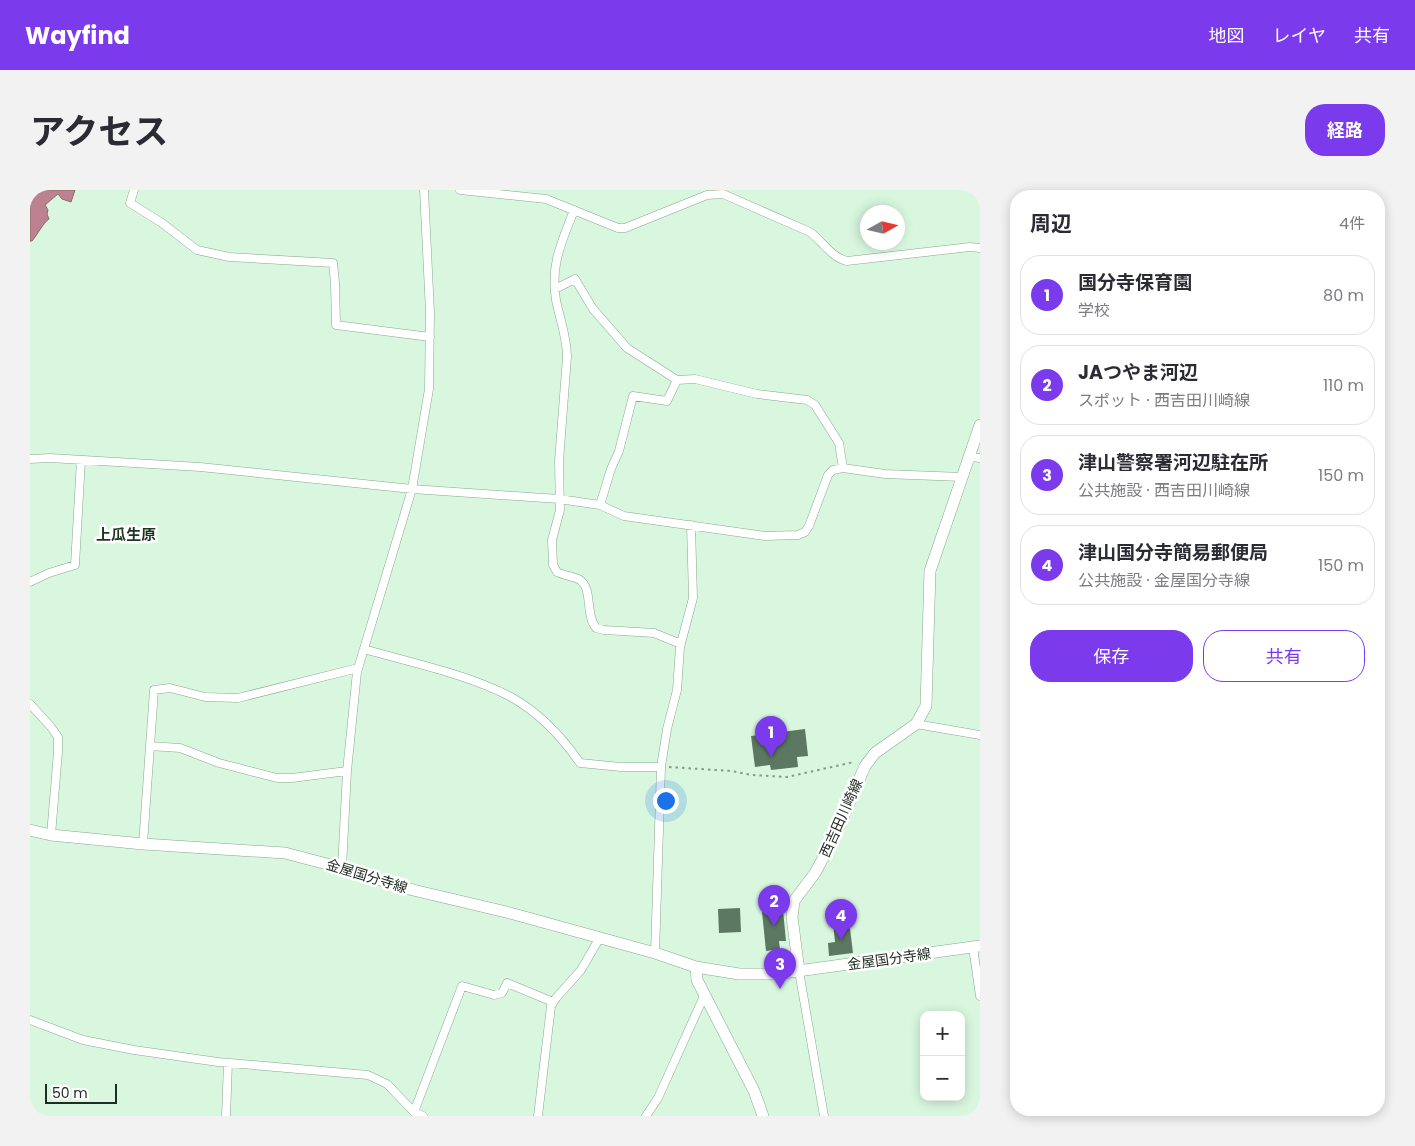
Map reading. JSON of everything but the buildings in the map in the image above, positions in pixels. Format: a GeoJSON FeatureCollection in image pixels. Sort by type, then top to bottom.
{"type":"FeatureCollection","features":[{"type":"Feature","properties":{"kind":"main road"},"geometry":{"type":"LineString","coordinates":[[916,724],[924,712],[927,699],[930,572],[962,477],[975,457],[980,425]]}},
{"type":"Feature","properties":{"kind":"main road","name":"西吉田川崎線"},"geometry":{"type":"LineString","coordinates":[[799,971],[792,906],[815,873],[835,836],[861,773],[870,759],[888,743],[916,724]]}},
{"type":"Feature","properties":{"kind":"main road","name":"金屋国分寺線"},"geometry":{"type":"LineString","coordinates":[[30,830],[51,835],[143,844],[285,854],[342,868],[413,890],[510,913],[655,953],[696,967]]}},
{"type":"Feature","properties":{"kind":"main road","name":"金屋国分寺線"},"geometry":{"type":"LineString","coordinates":[[799,971],[977,947]]}},
{"type":"Feature","properties":{"kind":"main road"},"geometry":{"type":"LineString","coordinates":[[763,1116],[754,1091],[698,980],[696,967],[744,975],[799,971]]}},
{"type":"Feature","properties":{"kind":"street"},"geometry":{"type":"LineString","coordinates":[[134,190],[130,203],[162,223],[197,250],[229,257],[333,263],[336,325],[430,337]]}},
{"type":"Feature","properties":{"kind":"street"},"geometry":{"type":"LineString","coordinates":[[342,868],[347,771],[358,668],[412,489],[428,389],[430,337],[424,190]]}},
{"type":"Feature","properties":{"kind":"street"},"geometry":{"type":"LineString","coordinates":[[460,190],[546,199],[618,228],[625,228],[707,195],[723,194],[810,232],[836,258],[847,260],[970,247],[980,248]]}},
{"type":"Feature","properties":{"kind":"street"},"geometry":{"type":"LineString","coordinates":[[574,210],[556,261],[555,289],[567,344],[559,460],[560,510],[552,540],[553,565],[557,572],[576,578],[585,586],[590,614],[594,625],[600,630],[654,633],[681,644]]}},
{"type":"Feature","properties":{"kind":"street"},"geometry":{"type":"LineString","coordinates":[[555,289],[575,279],[593,309],[627,348],[677,380],[695,379],[757,394],[807,400],[819,410],[839,444],[842,468]]}},
{"type":"Feature","properties":{"kind":"street"},"geometry":{"type":"LineString","coordinates":[[600,505],[611,469],[619,451],[633,396],[667,402],[677,380]]}},
{"type":"Feature","properties":{"kind":"street"},"geometry":{"type":"LineString","coordinates":[[30,459],[200,467],[412,489],[559,499],[600,505],[624,516],[765,536],[798,535],[805,532],[828,475],[832,470],[842,468],[885,474],[962,477]]}},
{"type":"Feature","properties":{"kind":"street"},"geometry":{"type":"LineString","coordinates":[[30,582],[49,573],[75,565],[81,460]]}},
{"type":"Feature","properties":{"kind":"street"},"geometry":{"type":"LineString","coordinates":[[655,953],[661,767],[678,690],[681,644],[693,598],[691,525]]}},
{"type":"Feature","properties":{"kind":"street"},"geometry":{"type":"LineString","coordinates":[[364,649],[467,679],[511,698],[526,707],[556,734],[580,763],[661,767]]}},
{"type":"Feature","properties":{"kind":"street"},"geometry":{"type":"LineString","coordinates":[[143,844],[154,690],[170,688],[205,697],[238,698],[358,668]]}},
{"type":"Feature","properties":{"kind":"street"},"geometry":{"type":"LineString","coordinates":[[30,704],[52,727],[58,737],[51,835]]}},
{"type":"Feature","properties":{"kind":"street"},"geometry":{"type":"LineString","coordinates":[[916,724],[980,735]]}},
{"type":"Feature","properties":{"kind":"street"},"geometry":{"type":"LineString","coordinates":[[150,746],[180,748],[219,763],[277,778],[347,771]]}},
{"type":"Feature","properties":{"kind":"street"},"geometry":{"type":"LineString","coordinates":[[538,1116],[550,1010],[553,1002],[581,970],[599,939]]}},
{"type":"Feature","properties":{"kind":"street"},"geometry":{"type":"LineString","coordinates":[[977,947],[980,996]]}},
{"type":"Feature","properties":{"kind":"street"},"geometry":{"type":"LineString","coordinates":[[799,971],[824,1116]]}},
{"type":"Feature","properties":{"kind":"street"},"geometry":{"type":"LineString","coordinates":[[414,1112],[462,986],[494,995],[502,993],[507,983],[553,1002]]}},
{"type":"Feature","properties":{"kind":"street"},"geometry":{"type":"LineString","coordinates":[[646,1116],[658,1098],[705,994]]}},
{"type":"Feature","properties":{"kind":"street"},"geometry":{"type":"LineString","coordinates":[[30,1020],[83,1040],[134,1050],[228,1063],[368,1075],[387,1084],[414,1112],[423,1116]]}},
{"type":"Feature","properties":{"kind":"street"},"geometry":{"type":"LineString","coordinates":[[226,1116],[228,1063]]}},
{"type":"Feature","properties":{"kind":"path"},"geometry":{"type":"LineString","coordinates":[[661,767],[732,771],[751,775],[787,777],[870,759]]}},
{"type":"Feature","properties":{"kind":"shaded area"},"geometry":{"type":"Polygon","coordinates":[[[30,190],[75,190],[71,202],[62,199],[58,194],[45,205],[48,210],[49,219],[32,241],[30,241],[30,190]]]}},
{"type":"Feature","properties":{"kind":"place","name":"国分寺保育園"},"geometry":{"type":"Point","coordinates":[771,757]}},
{"type":"Feature","properties":{"kind":"place","name":"JAつやま河辺"},"geometry":{"type":"Point","coordinates":[774,926]}},
{"type":"Feature","properties":{"kind":"place","name":"津山国分寺簡易郵便局"},"geometry":{"type":"Point","coordinates":[841,940]}},
{"type":"Feature","properties":{"kind":"place","name":"津山警察署河辺駐在所"},"geometry":{"type":"Point","coordinates":[780,989]}},
{"type":"Feature","properties":{"kind":"district","name":"上瓜生原"},"geometry":{"type":"Point","coordinates":[126,535]}}]}
